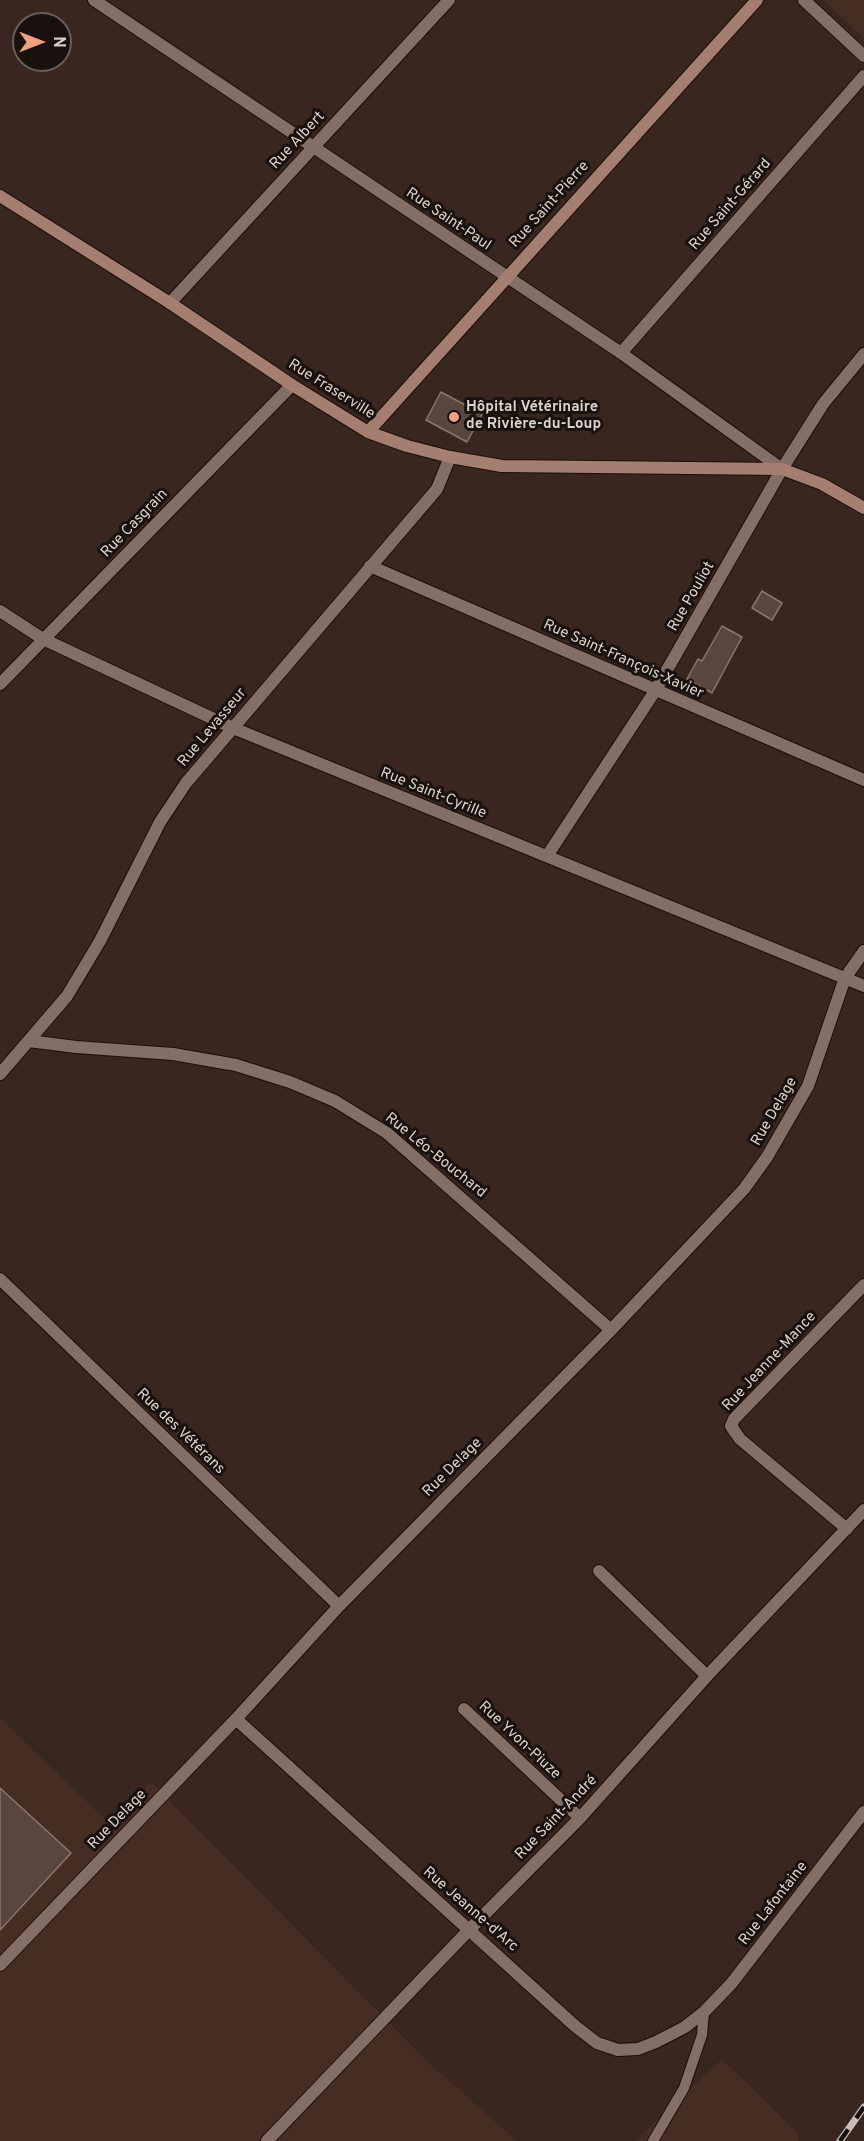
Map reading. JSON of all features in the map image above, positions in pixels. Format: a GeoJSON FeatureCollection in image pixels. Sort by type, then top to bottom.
{"type":"FeatureCollection","features":[{"type":"Feature","properties":{"kind":"main road","name":"Rue Saint-Pierre"},"geometry":{"type":"LineString","coordinates":[[368,432],[757,0]]}},
{"type":"Feature","properties":{"kind":"main road","name":"Rue Fraserville"},"geometry":{"type":"LineString","coordinates":[[3,202],[170,303],[292,385],[368,432],[406,446],[502,466],[782,469],[822,484],[864,508]]}},
{"type":"Feature","properties":{"kind":"street","name":"Rue Saint-Paul"},"geometry":{"type":"LineString","coordinates":[[94,0],[621,353],[782,469]]}},
{"type":"Feature","properties":{"kind":"street","name":"Rue Albert"},"geometry":{"type":"LineString","coordinates":[[170,303],[448,0]]}},
{"type":"Feature","properties":{"kind":"street"},"geometry":{"type":"LineString","coordinates":[[804,0],[864,56]]}},
{"type":"Feature","properties":{"kind":"street","name":"Rue Saint-Gérard"},"geometry":{"type":"LineString","coordinates":[[621,353],[864,76]]}},
{"type":"Feature","properties":{"kind":"street","name":"Rue Pouliot"},"geometry":{"type":"LineString","coordinates":[[547,856],[655,691],[782,469],[823,404],[864,354]]}},
{"type":"Feature","properties":{"kind":"street","name":"Rue Casgrain"},"geometry":{"type":"LineString","coordinates":[[0,684],[292,385]]}},
{"type":"Feature","properties":{"kind":"street","name":"Rue Levasseur"},"geometry":{"type":"LineString","coordinates":[[29,1041],[67,996],[100,940],[160,822],[186,783],[437,489],[450,457]]}},
{"type":"Feature","properties":{"kind":"street","name":"Rue Saint-François-Xavier"},"geometry":{"type":"LineString","coordinates":[[370,566],[864,780]]}},
{"type":"Feature","properties":{"kind":"street","name":"Rue Saint-Cyrille"},"geometry":{"type":"LineString","coordinates":[[0,611],[43,639],[233,728],[864,986]]}},
{"type":"Feature","properties":{"kind":"street","name":"Rue Delage"},"geometry":{"type":"LineString","coordinates":[[0,1965],[236,1719],[339,1606],[611,1330],[744,1189],[767,1156],[808,1086],[845,978],[864,951]]}},
{"type":"Feature","properties":{"kind":"street"},"geometry":{"type":"LineString","coordinates":[[0,1074],[29,1041]]}},
{"type":"Feature","properties":{"kind":"street","name":"Rue Léo-Bouchard"},"geometry":{"type":"LineString","coordinates":[[29,1041],[173,1054],[236,1065],[290,1082],[335,1101],[387,1133],[611,1330]]}},
{"type":"Feature","properties":{"kind":"street","name":"Rue des Vétérans"},"geometry":{"type":"LineString","coordinates":[[0,1279],[339,1606]]}},
{"type":"Feature","properties":{"kind":"street","name":"Rue Jeanne-Mance"},"geometry":{"type":"LineString","coordinates":[[847,1529],[740,1439],[731,1426],[734,1419],[864,1285]]}},
{"type":"Feature","properties":{"kind":"street","name":"Rue Saint-André"},"geometry":{"type":"LineString","coordinates":[[267,2141],[580,1818],[707,1676],[864,1510]]}},
{"type":"Feature","properties":{"kind":"street"},"geometry":{"type":"LineString","coordinates":[[599,1571],[707,1676]]}},
{"type":"Feature","properties":{"kind":"street","name":"Rue Yvon-Piuze"},"geometry":{"type":"LineString","coordinates":[[464,1709],[580,1818]]}},
{"type":"Feature","properties":{"kind":"street","name":"Rue Jeanne-d'Arc"},"geometry":{"type":"LineString","coordinates":[[236,1719],[468,1931],[503,1959],[575,2026],[597,2043],[618,2050],[638,2049],[685,2027],[704,2012]]}},
{"type":"Feature","properties":{"kind":"street","name":"Rue Lafontaine"},"geometry":{"type":"LineString","coordinates":[[704,2012],[731,1984],[864,1812]]}},
{"type":"Feature","properties":{"kind":"lane"},"geometry":{"type":"LineString","coordinates":[[656,2139],[684,2088],[699,2045],[704,2012]]}},
{"type":"Feature","properties":{"kind":"shaded area"},"geometry":{"type":"Polygon","coordinates":[[[824,0],[864,0],[864,39],[824,0]]]}},
{"type":"Feature","properties":{"kind":"shaded area"},"geometry":{"type":"Polygon","coordinates":[[[0,1718],[109,1823],[151,1782],[428,2062],[517,2141],[0,2141],[0,1718]]]}},
{"type":"Feature","properties":{"kind":"shaded area"},"geometry":{"type":"Polygon","coordinates":[[[722,2059],[799,2134],[798,2141],[635,2141],[722,2059]]]}},
{"type":"Feature","properties":{"kind":"building","name":"Hôpital Vétérinaire de Rivière-du-Loup"},"geometry":{"type":"Polygon","coordinates":[[[441,392],[482,414],[467,442],[426,420],[441,392]]]}},
{"type":"Feature","properties":{"kind":"building"},"geometry":{"type":"Polygon","coordinates":[[[762,591],[782,603],[772,620],[752,608],[762,591]]]}},
{"type":"Feature","properties":{"kind":"building"},"geometry":{"type":"Polygon","coordinates":[[[722,626],[742,637],[712,693],[687,679],[698,659],[702,661],[722,626]]]}},
{"type":"Feature","properties":{"kind":"building"},"geometry":{"type":"Polygon","coordinates":[[[0,1788],[71,1853],[0,1930],[0,1788]]]}},
{"type":"Feature","properties":{"kind":"railway"},"geometry":{"type":"LineString","coordinates":[[840,2141],[864,2107]]}},
{"type":"Feature","properties":{"kind":"place","name":"Hôpital Vétérinaire de Rivière-du-Loup"},"geometry":{"type":"Point","coordinates":[454,417]}}]}
